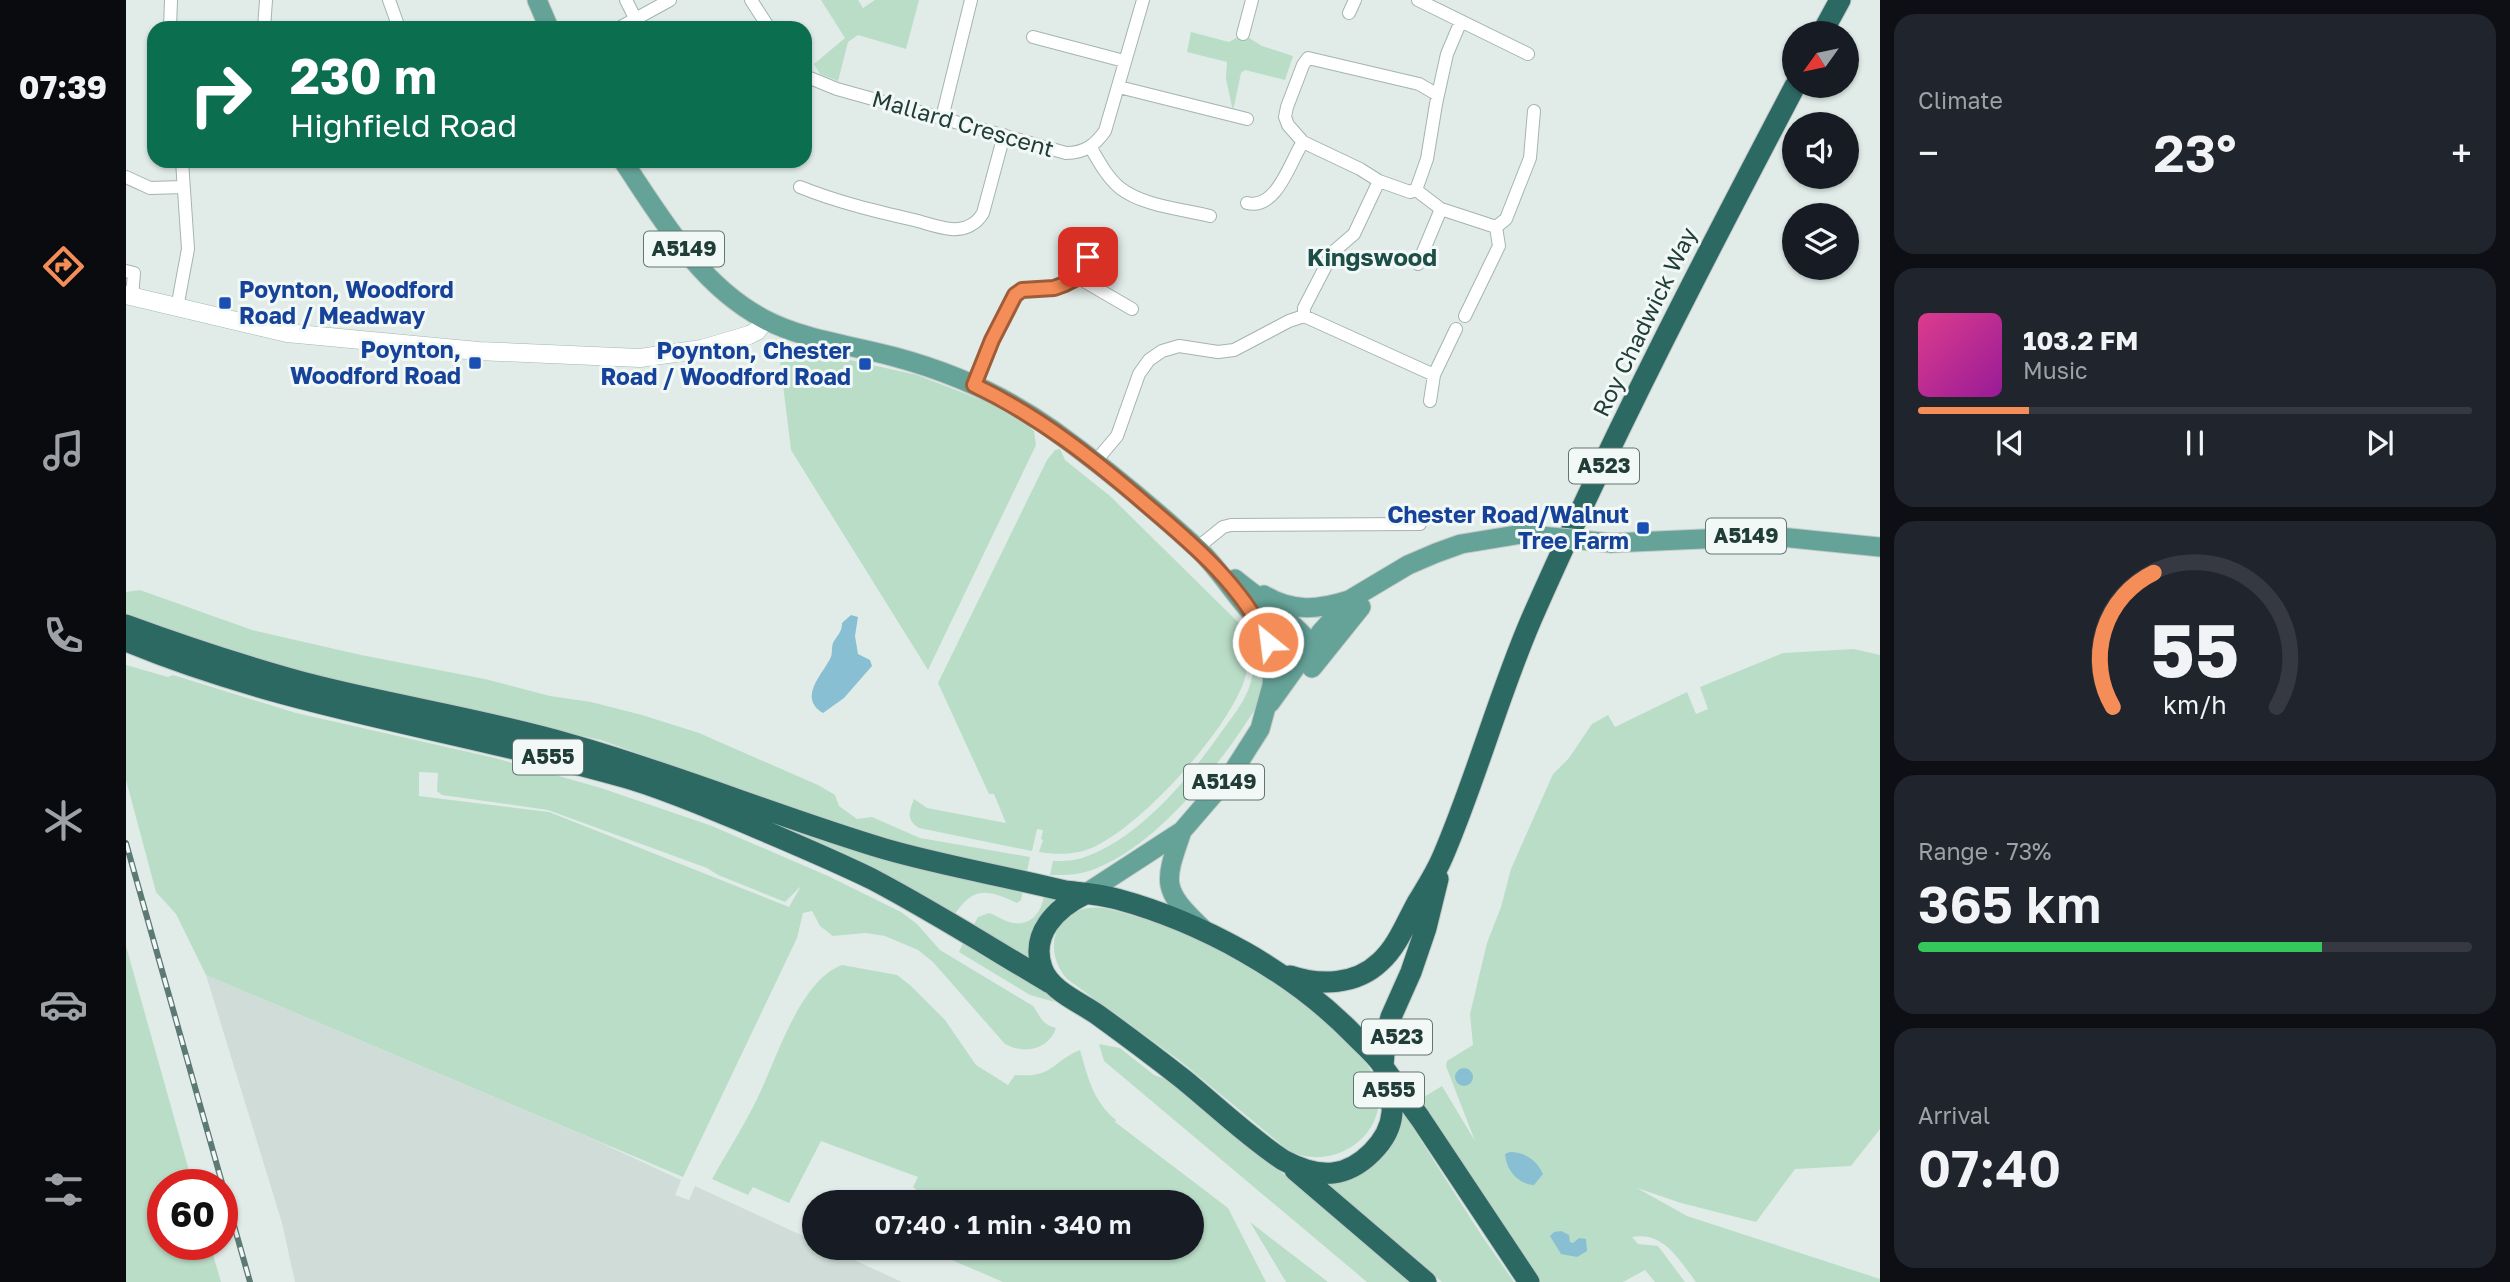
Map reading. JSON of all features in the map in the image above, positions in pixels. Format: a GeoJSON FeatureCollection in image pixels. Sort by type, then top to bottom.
{"type":"FeatureCollection","features":[{"type":"Feature","properties":{"kind":"highway"},"geometry":{"type":"LineString","coordinates":[[1829,21],[1840,0]]}},
{"type":"Feature","properties":{"kind":"highway","name":"Roy Chadwick Way"},"geometry":{"type":"LineString","coordinates":[[1278,972],[1318,982],[1362,977],[1381,961],[1397,940],[1442,858],[1531,622],[1659,351],[1789,98]]}},
{"type":"Feature","properties":{"kind":"highway","name":"A555"},"geometry":{"type":"LineString","coordinates":[[126,625],[239,664],[305,682],[581,747],[713,789],[885,849],[1085,894],[1114,898],[1152,909],[1210,935],[1278,972],[1344,1024],[1383,1067],[1409,1102],[1529,1282]]}},
{"type":"Feature","properties":{"kind":"highway","name":"A555"},"geometry":{"type":"LineString","coordinates":[[126,641],[173,661],[315,703],[566,761],[630,779],[706,807],[870,879],[963,930],[1079,1001],[1171,1070],[1283,1160],[1426,1282]]}},
{"type":"Feature","properties":{"kind":"highway","name":"Roy Chadwick Way"},"geometry":{"type":"LineString","coordinates":[[1409,1102],[1396,1067],[1395,1049],[1411,972],[1436,892],[1442,858]]}},
{"type":"Feature","properties":{"kind":"highway"},"geometry":{"type":"LineString","coordinates":[[1050,983],[1042,970],[1039,955],[1043,930],[1061,909],[1085,894]]}},
{"type":"Feature","properties":{"kind":"highway","name":"Roy Chadwick Way"},"geometry":{"type":"LineString","coordinates":[[1383,1067],[1385,1039],[1391,1017],[1411,972]]}},
{"type":"Feature","properties":{"kind":"highway","name":"A555"},"geometry":{"type":"LineString","coordinates":[[1283,1160],[1320,1174],[1336,1173],[1357,1164],[1371,1153],[1388,1130],[1392,1115],[1392,1100],[1383,1067]]}},
{"type":"Feature","properties":{"kind":"main road"},"geometry":{"type":"LineString","coordinates":[[537,0],[546,21]]}},
{"type":"Feature","properties":{"kind":"main road","name":"A5149"},"geometry":{"type":"LineString","coordinates":[[628,168],[675,236],[710,279],[737,302],[765,320],[806,336],[906,360],[996,395],[1052,430],[1095,462],[1236,579],[1311,653]]}},
{"type":"Feature","properties":{"kind":"main road","name":"A5149"},"geometry":{"type":"LineString","coordinates":[[1085,894],[1182,831],[1232,773],[1280,691],[1351,599],[1408,565],[1461,544],[1522,534],[1611,543],[1771,536],[1880,547]]}},
{"type":"Feature","properties":{"kind":"main road","name":"A5149"},"geometry":{"type":"LineString","coordinates":[[1202,553],[1255,618],[1311,653]]}},
{"type":"Feature","properties":{"kind":"main road"},"geometry":{"type":"LineString","coordinates":[[1236,579],[1275,602],[1301,609],[1319,609],[1351,599]]}},
{"type":"Feature","properties":{"kind":"main road"},"geometry":{"type":"LineString","coordinates":[[1311,653],[1379,584]]}},
{"type":"Feature","properties":{"kind":"main road"},"geometry":{"type":"LineString","coordinates":[[1255,618],[1268,642],[1273,662],[1272,684],[1262,719]]}},
{"type":"Feature","properties":{"kind":"main road","name":"A5149"},"geometry":{"type":"LineString","coordinates":[[1182,831],[1169,868],[1169,884],[1182,909],[1210,935]]}},
{"type":"Feature","properties":{"kind":"street"},"geometry":{"type":"LineString","coordinates":[[170,21],[171,0]]}},
{"type":"Feature","properties":{"kind":"street"},"geometry":{"type":"LineString","coordinates":[[264,21],[266,0]]}},
{"type":"Feature","properties":{"kind":"street"},"geometry":{"type":"LineString","coordinates":[[389,0],[396,21]]}},
{"type":"Feature","properties":{"kind":"street"},"geometry":{"type":"LineString","coordinates":[[626,0],[635,18]]}},
{"type":"Feature","properties":{"kind":"street"},"geometry":{"type":"LineString","coordinates":[[630,21],[670,0]]}},
{"type":"Feature","properties":{"kind":"street"},"geometry":{"type":"LineString","coordinates":[[751,0],[764,21]]}},
{"type":"Feature","properties":{"kind":"street"},"geometry":{"type":"LineString","coordinates":[[942,118],[971,0]]}},
{"type":"Feature","properties":{"kind":"street"},"geometry":{"type":"LineString","coordinates":[[1143,0],[1105,131],[1091,148],[1105,171],[1121,189],[1147,200],[1210,216]]}},
{"type":"Feature","properties":{"kind":"street"},"geometry":{"type":"LineString","coordinates":[[1243,34],[1252,0]]}},
{"type":"Feature","properties":{"kind":"street"},"geometry":{"type":"LineString","coordinates":[[1349,13],[1355,0]]}},
{"type":"Feature","properties":{"kind":"street"},"geometry":{"type":"LineString","coordinates":[[1418,0],[1528,54]]}},
{"type":"Feature","properties":{"kind":"street"},"geometry":{"type":"LineString","coordinates":[[1416,190],[1427,159],[1447,54],[1461,21]]}},
{"type":"Feature","properties":{"kind":"street"},"geometry":{"type":"LineString","coordinates":[[1033,37],[1124,61]]}},
{"type":"Feature","properties":{"kind":"street"},"geometry":{"type":"LineString","coordinates":[[1416,190],[1410,192],[1379,181],[1303,142],[1288,125],[1285,117],[1303,65],[1308,58],[1419,84],[1438,95]]}},
{"type":"Feature","properties":{"kind":"street","name":"Mallard Crescent"},"geometry":{"type":"LineString","coordinates":[[812,79],[837,89],[1066,153],[1082,152],[1091,148]]}},
{"type":"Feature","properties":{"kind":"street"},"geometry":{"type":"LineString","coordinates":[[1119,88],[1247,119]]}},
{"type":"Feature","properties":{"kind":"street"},"geometry":{"type":"LineString","coordinates":[[1496,227],[1506,219],[1530,158],[1534,111]]}},
{"type":"Feature","properties":{"kind":"street"},"geometry":{"type":"LineString","coordinates":[[800,187],[834,200],[951,229],[966,228],[983,214],[1004,135]]}},
{"type":"Feature","properties":{"kind":"street"},"geometry":{"type":"LineString","coordinates":[[1247,203],[1253,205],[1261,202],[1281,184],[1303,142]]}},
{"type":"Feature","properties":{"kind":"street"},"geometry":{"type":"LineString","coordinates":[[177,308],[188,249],[182,168]]}},
{"type":"Feature","properties":{"kind":"street"},"geometry":{"type":"LineString","coordinates":[[126,177],[150,188],[183,187]]}},
{"type":"Feature","properties":{"kind":"street"},"geometry":{"type":"LineString","coordinates":[[1304,316],[1304,308],[1326,264],[1333,252],[1354,234],[1379,181]]}},
{"type":"Feature","properties":{"kind":"street"},"geometry":{"type":"LineString","coordinates":[[1416,190],[1441,209],[1496,227]]}},
{"type":"Feature","properties":{"kind":"street"},"geometry":{"type":"LineString","coordinates":[[1418,264],[1441,209]]}},
{"type":"Feature","properties":{"kind":"street"},"geometry":{"type":"LineString","coordinates":[[1465,316],[1499,246],[1496,227]]}},
{"type":"Feature","properties":{"kind":"street"},"geometry":{"type":"LineString","coordinates":[[974,385],[992,340],[1015,295],[1022,290],[1054,288],[1077,278],[1099,236]]}},
{"type":"Feature","properties":{"kind":"street"},"geometry":{"type":"LineString","coordinates":[[126,271],[134,273],[129,296],[177,308],[314,336],[478,351],[640,358],[676,355],[738,339],[757,331],[765,320]]}},
{"type":"Feature","properties":{"kind":"street"},"geometry":{"type":"LineString","coordinates":[[1077,278],[1132,309]]}},
{"type":"Feature","properties":{"kind":"street"},"geometry":{"type":"LineString","coordinates":[[1095,462],[1113,443],[1139,374],[1149,360],[1162,351],[1179,346],[1218,352],[1234,350],[1304,316],[1434,375]]}},
{"type":"Feature","properties":{"kind":"street"},"geometry":{"type":"LineString","coordinates":[[1430,401],[1434,375],[1456,330]]}},
{"type":"Feature","properties":{"kind":"street"},"geometry":{"type":"LineString","coordinates":[[1202,553],[1223,527],[1231,525],[1420,524]]}},
{"type":"Feature","properties":{"kind":"shaded area"},"geometry":{"type":"Polygon","coordinates":[[[206,975],[597,1141],[681,1180],[675,1195],[689,1200],[695,1186],[802,1235],[802,1260],[854,1260],[902,1282],[295,1282],[282,1223],[206,975]]]}},
{"type":"Feature","properties":{"kind":"green space"},"geometry":{"type":"Polygon","coordinates":[[[821,0],[858,0],[863,8],[875,0],[919,0],[906,49],[858,35],[848,42],[838,81],[820,74],[814,64],[845,38],[821,0]]]}},
{"type":"Feature","properties":{"kind":"green space"},"geometry":{"type":"Polygon","coordinates":[[[1191,32],[1229,42],[1243,34],[1262,46],[1293,56],[1285,80],[1245,70],[1241,73],[1233,111],[1226,79],[1227,62],[1187,52],[1191,32]]]}},
{"type":"Feature","properties":{"kind":"green space"},"geometry":{"type":"Polygon","coordinates":[[[778,344],[917,375],[997,406],[1023,421],[1034,431],[1036,445],[928,670],[791,450],[778,344]]]}},
{"type":"Feature","properties":{"kind":"green space"},"geometry":{"type":"Polygon","coordinates":[[[1060,449],[1065,460],[1110,496],[1241,625],[1249,649],[1243,683],[1229,711],[1215,733],[1178,778],[1115,834],[1089,849],[1061,854],[1039,852],[1043,830],[1037,829],[1032,851],[919,828],[912,822],[910,815],[914,799],[927,808],[1006,823],[994,794],[989,794],[938,683],[1047,460],[1055,450],[1060,449]]]}},
{"type":"Feature","properties":{"kind":"green space"},"geometry":{"type":"Polygon","coordinates":[[[140,590],[252,630],[485,679],[550,696],[591,702],[699,733],[818,785],[835,795],[839,806],[857,819],[872,817],[920,838],[1030,857],[1027,871],[881,838],[601,740],[326,681],[126,616],[126,592],[140,590]]]}},
{"type":"Feature","properties":{"kind":"green space"},"geometry":{"type":"Polygon","coordinates":[[[1854,649],[1880,655],[1880,1129],[1851,1166],[1795,1169],[1756,1222],[1681,1203],[1637,1188],[1687,1216],[1880,1279],[1880,1282],[1696,1282],[1670,1249],[1653,1238],[1643,1236],[1632,1237],[1638,1244],[1658,1246],[1685,1282],[1655,1282],[1645,1270],[1623,1282],[1538,1282],[1421,1104],[1424,1097],[1442,1086],[1475,1141],[1446,1066],[1447,1061],[1473,1045],[1470,1014],[1487,943],[1501,907],[1511,869],[1553,774],[1569,758],[1592,724],[1608,715],[1615,727],[1687,692],[1696,714],[1708,709],[1700,687],[1783,653],[1854,649]]]}},
{"type":"Feature","properties":{"kind":"green space"},"geometry":{"type":"Polygon","coordinates":[[[126,665],[168,677],[173,675],[296,713],[495,758],[601,788],[712,826],[828,876],[901,912],[917,924],[940,950],[1033,1006],[1044,1022],[1056,1028],[1041,1046],[1019,1049],[1005,1044],[933,962],[918,950],[885,936],[866,933],[833,936],[820,926],[812,911],[803,913],[797,938],[683,1177],[206,975],[176,914],[156,892],[126,780],[126,665]],[[419,772],[419,796],[549,812],[789,907],[801,886],[785,902],[707,868],[548,810],[442,795],[437,791],[438,773],[419,772]]]}},
{"type":"Feature","properties":{"kind":"green space"},"geometry":{"type":"Polygon","coordinates":[[[1268,666],[1264,693],[1257,707],[1213,769],[1178,809],[1139,844],[1097,868],[1068,875],[1050,875],[1053,861],[1081,858],[1106,848],[1144,821],[1162,804],[1195,768],[1237,710],[1246,695],[1253,670],[1268,666]]]}},
{"type":"Feature","properties":{"kind":"green space"},"geometry":{"type":"Polygon","coordinates":[[[790,829],[890,862],[1023,891],[1021,900],[1017,903],[997,895],[981,893],[967,900],[953,917],[787,835],[790,829]]]}},
{"type":"Feature","properties":{"kind":"green space"},"geometry":{"type":"Polygon","coordinates":[[[1044,896],[1058,899],[1036,963],[972,928],[978,917],[989,913],[1009,922],[1028,921],[1037,914],[1044,896]]]}},
{"type":"Feature","properties":{"kind":"green space"},"geometry":{"type":"Polygon","coordinates":[[[1089,908],[1104,908],[1171,928],[1235,956],[1275,980],[1331,1026],[1366,1063],[1378,1090],[1378,1109],[1372,1126],[1360,1140],[1345,1151],[1327,1156],[1308,1156],[1288,1150],[1179,1060],[1067,979],[1058,966],[1054,953],[1058,928],[1076,912],[1089,908]]]}},
{"type":"Feature","properties":{"kind":"green space"},"geometry":{"type":"Polygon","coordinates":[[[964,941],[1034,982],[1055,1002],[1030,995],[959,952],[964,941]]]}},
{"type":"Feature","properties":{"kind":"green space"},"geometry":{"type":"Polygon","coordinates":[[[126,946],[189,1169],[147,1169],[147,1260],[215,1260],[221,1282],[126,1282],[126,946]]]}},
{"type":"Feature","properties":{"kind":"green space"},"geometry":{"type":"Polygon","coordinates":[[[842,965],[897,975],[945,1020],[976,1065],[1008,1085],[1015,1075],[1045,1072],[1080,1050],[1092,1088],[1115,1122],[1228,1208],[1266,1282],[1003,1282],[952,1260],[1204,1260],[1204,1190],[916,1190],[913,1187],[918,1177],[821,1141],[789,1203],[753,1187],[748,1195],[712,1179],[752,1109],[801,1004],[827,974],[842,965]]]}},
{"type":"Feature","properties":{"kind":"green space"},"geometry":{"type":"Polygon","coordinates":[[[1099,1044],[1120,1048],[1154,1075],[1174,1082],[1412,1282],[1367,1282],[1104,1061],[1099,1044]]]}},
{"type":"Feature","properties":{"kind":"green space"},"geometry":{"type":"Polygon","coordinates":[[[1401,1113],[1514,1282],[1442,1282],[1329,1185],[1401,1113]]]}},
{"type":"Feature","properties":{"kind":"green space"},"geometry":{"type":"Polygon","coordinates":[[[1250,1222],[1328,1282],[1286,1282],[1250,1222]]]}},
{"type":"Feature","properties":{"kind":"water"},"geometry":{"type":"Polygon","coordinates":[[[851,615],[858,617],[855,636],[858,654],[870,660],[872,666],[844,698],[823,713],[812,701],[814,687],[831,657],[833,643],[842,623],[851,615]]]}},
{"type":"Feature","properties":{"kind":"water"},"geometry":{"type":"Polygon","coordinates":[[[1460,1068],[1468,1068],[1473,1077],[1471,1084],[1460,1086],[1455,1081],[1455,1073],[1460,1068]]]}},
{"type":"Feature","properties":{"kind":"water"},"geometry":{"type":"Polygon","coordinates":[[[1510,1152],[1525,1155],[1537,1165],[1543,1174],[1534,1185],[1523,1182],[1510,1171],[1505,1154],[1510,1152]]]}},
{"type":"Feature","properties":{"kind":"water"},"geometry":{"type":"Polygon","coordinates":[[[1561,1231],[1569,1235],[1570,1242],[1573,1243],[1579,1238],[1586,1239],[1587,1251],[1577,1257],[1561,1254],[1550,1236],[1561,1231]]]}},
{"type":"Feature","properties":{"kind":"railway"},"geometry":{"type":"LineString","coordinates":[[126,843],[250,1282]]}},
{"type":"Feature","properties":{"kind":"place","name":"Poynton, Woodford Road / Meadway"},"geometry":{"type":"Point","coordinates":[225,303]}},
{"type":"Feature","properties":{"kind":"place","name":"Poynton, Woodford Road"},"geometry":{"type":"Point","coordinates":[475,363]}},
{"type":"Feature","properties":{"kind":"place","name":"Poynton, Chester Road / Woodford Road"},"geometry":{"type":"Point","coordinates":[865,364]}},
{"type":"Feature","properties":{"kind":"place","name":"Chester Road/Walnut Tree Farm"},"geometry":{"type":"Point","coordinates":[1643,528]}},
{"type":"Feature","properties":{"kind":"district","name":"Kingswood"},"geometry":{"type":"Point","coordinates":[1372,258]}},
{"type":"Feature","properties":{"kind":"route"},"geometry":{"type":"LineString","coordinates":[[1088,257],[1077,278],[1054,288],[1022,290],[1015,295],[992,340],[974,385],[996,395],[1052,430],[1106,469],[1197,548],[1255,618],[1268,642]]}}]}
